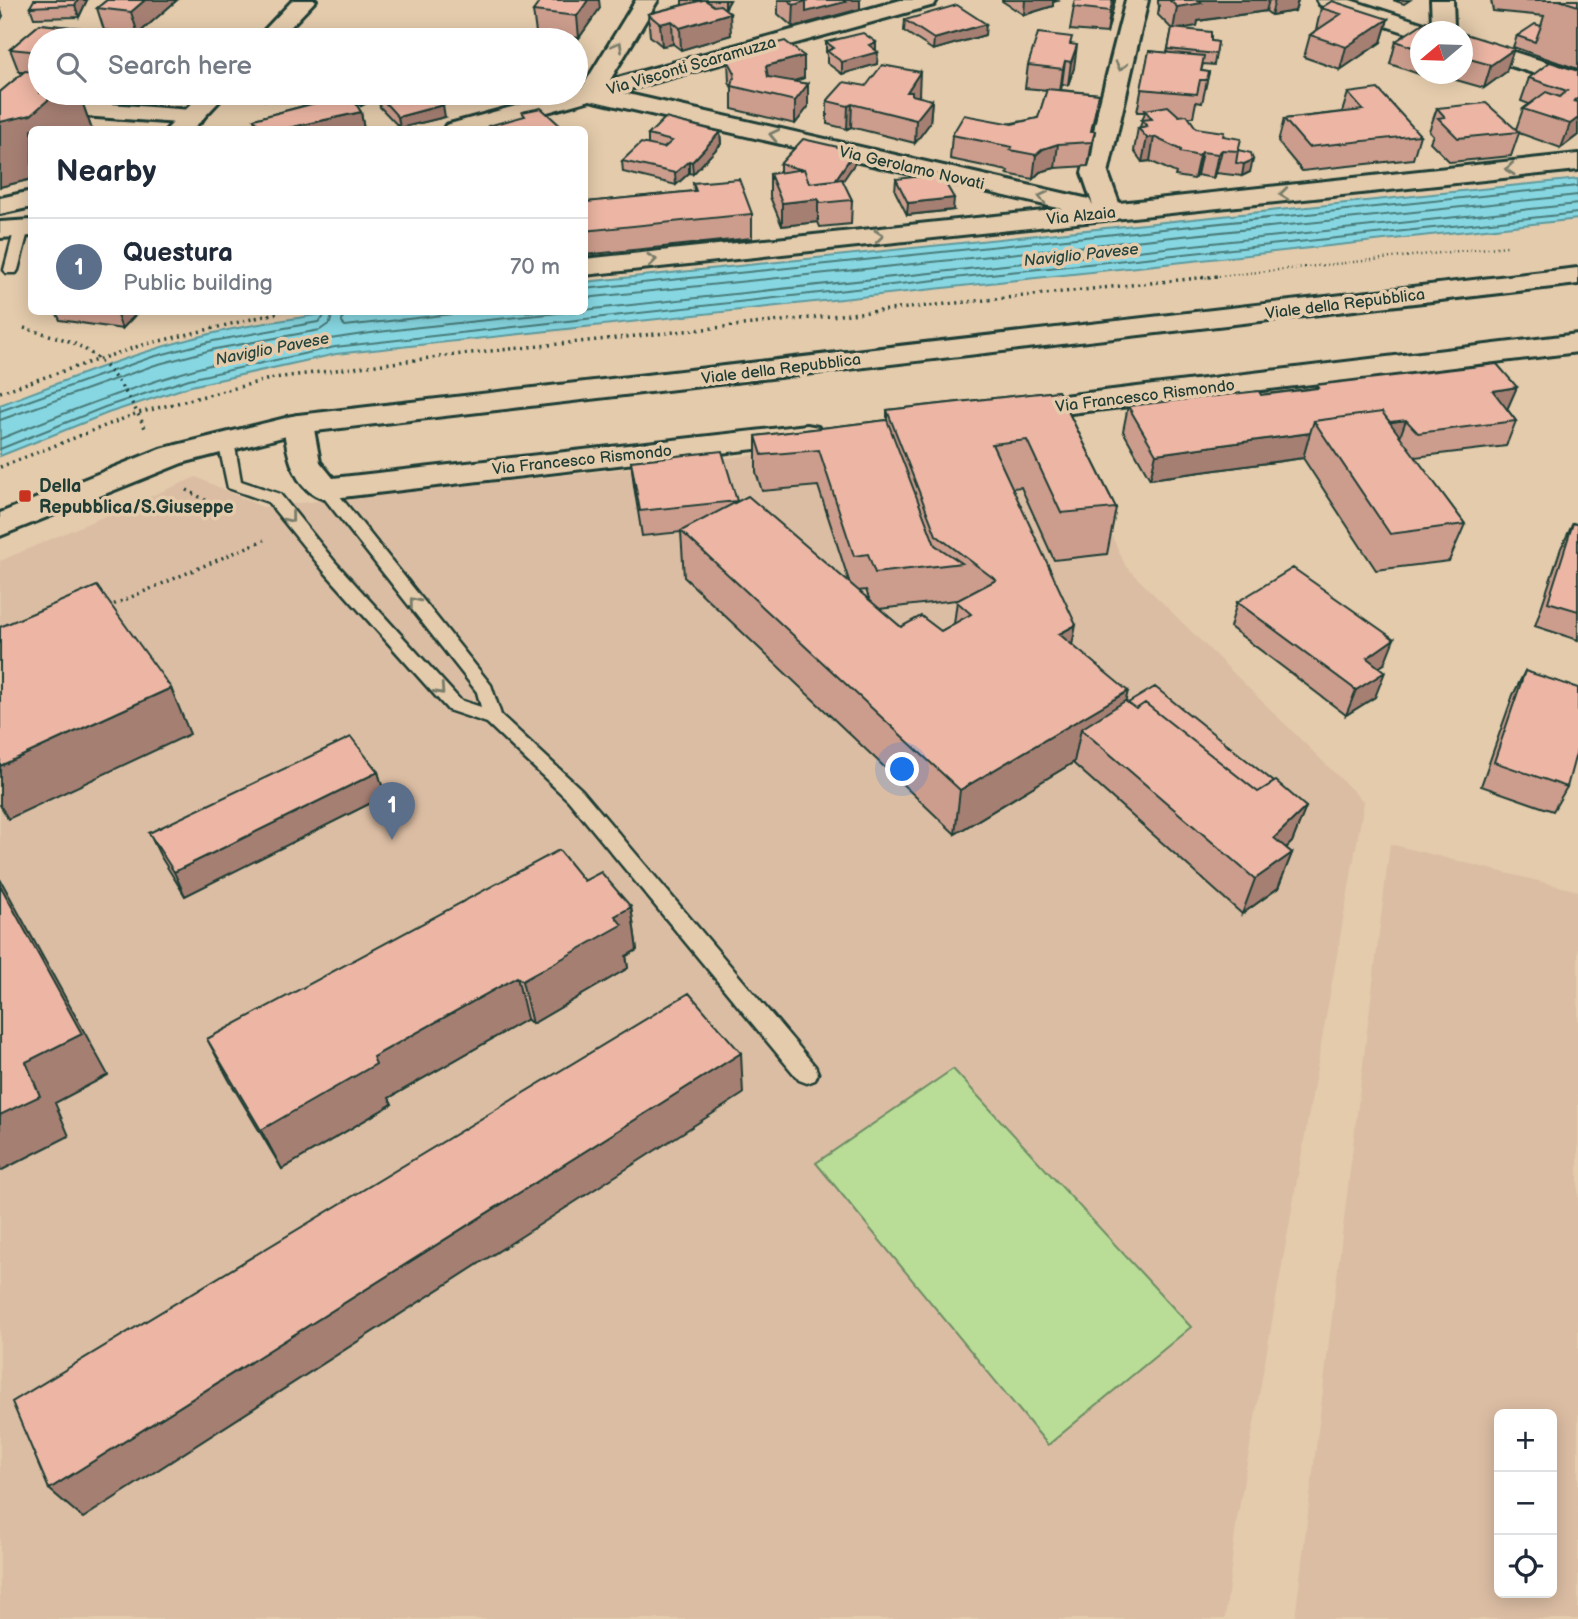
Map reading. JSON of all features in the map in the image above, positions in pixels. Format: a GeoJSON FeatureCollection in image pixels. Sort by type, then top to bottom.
{"type":"FeatureCollection","features":[{"type":"Feature","properties":{"kind":"street"},"geometry":{"type":"LineString","coordinates":[[278,28],[305,0]]}},
{"type":"Feature","properties":{"kind":"street"},"geometry":{"type":"LineString","coordinates":[[592,93],[626,32],[648,0]]}},
{"type":"Feature","properties":{"kind":"street","name":"Via Visconti Scaramuzza"},"geometry":{"type":"LineString","coordinates":[[588,94],[926,0]]}},
{"type":"Feature","properties":{"kind":"street"},"geometry":{"type":"LineString","coordinates":[[1110,212],[1095,173],[1137,0]]}},
{"type":"Feature","properties":{"kind":"street"},"geometry":{"type":"LineString","coordinates":[[1328,0],[1410,27]]}},
{"type":"Feature","properties":{"kind":"street"},"geometry":{"type":"LineString","coordinates":[[1442,0],[1443,21]]}},
{"type":"Feature","properties":{"kind":"street"},"geometry":{"type":"LineString","coordinates":[[1473,47],[1578,80]]}},
{"type":"Feature","properties":{"kind":"street","name":"Via Gerolamo Novati"},"geometry":{"type":"LineString","coordinates":[[592,93],[1110,212]]}},
{"type":"Feature","properties":{"kind":"street"},"geometry":{"type":"LineString","coordinates":[[0,103],[185,123],[203,105]]}},
{"type":"Feature","properties":{"kind":"street","name":"Via Visconti Scaramuzza"},"geometry":{"type":"LineString","coordinates":[[470,126],[548,105]]}},
{"type":"Feature","properties":{"kind":"street","name":"Via Alzaia"},"geometry":{"type":"LineString","coordinates":[[588,267],[1578,162]]}},
{"type":"Feature","properties":{"kind":"street"},"geometry":{"type":"LineString","coordinates":[[0,206],[28,200]]}},
{"type":"Feature","properties":{"kind":"street","name":"Viale della Repubblica"},"geometry":{"type":"LineString","coordinates":[[0,525],[172,456],[298,424],[1578,276]]}},
{"type":"Feature","properties":{"kind":"street","name":"Via Francesco Rismondo"},"geometry":{"type":"LineString","coordinates":[[988,413],[1578,343]]}},
{"type":"Feature","properties":{"kind":"street"},"geometry":{"type":"LineString","coordinates":[[298,424],[305,463],[325,489]]}},
{"type":"Feature","properties":{"kind":"street","name":"Via Francesco Rismondo"},"geometry":{"type":"LineString","coordinates":[[325,489],[839,430]]}},
{"type":"Feature","properties":{"kind":"lane"},"geometry":{"type":"LineString","coordinates":[[11,271],[18,229]]}},
{"type":"Feature","properties":{"kind":"lane"},"geometry":{"type":"LineString","coordinates":[[226,441],[234,484],[274,498],[329,566],[454,705],[493,718],[575,795],[807,1073]]}},
{"type":"Feature","properties":{"kind":"lane"},"geometry":{"type":"LineString","coordinates":[[325,489],[485,690],[493,718]]}},
{"type":"Feature","properties":{"kind":"path"},"geometry":{"type":"LineString","coordinates":[[0,467],[138,413],[274,378],[462,354],[1509,246]]}},
{"type":"Feature","properties":{"kind":"path"},"geometry":{"type":"LineString","coordinates":[[0,393],[160,338],[267,315]]}},
{"type":"Feature","properties":{"kind":"path"},"geometry":{"type":"LineString","coordinates":[[24,328],[72,342],[97,359],[138,413]]}},
{"type":"Feature","properties":{"kind":"path"},"geometry":{"type":"LineString","coordinates":[[101,610],[297,526]]}},
{"type":"Feature","properties":{"kind":"shaded area"},"geometry":{"type":"Polygon","coordinates":[[[1060,423],[1126,567],[1364,802],[1236,1525],[1225,1619],[0,1619],[0,561],[196,477],[262,507],[1060,423]]]}},
{"type":"Feature","properties":{"kind":"shaded area"},"geometry":{"type":"Polygon","coordinates":[[[1390,844],[1578,891],[1578,1619],[1295,1619],[1390,844]]]}},
{"type":"Feature","properties":{"kind":"green space"},"geometry":{"type":"Polygon","coordinates":[[[953,1069],[1191,1327],[1048,1445],[816,1163],[953,1069]]]}},
{"type":"Feature","properties":{"kind":"water","name":"Naviglio Pavese"},"geometry":{"type":"Polygon","coordinates":[[[1578,179],[1578,219],[336,354],[191,386],[108,413],[0,456],[0,405],[157,349],[210,334],[318,315],[588,315],[588,282],[1578,179]]]}},
{"type":"Feature","properties":{"kind":"building"},"geometry":{"type":"Polygon","coordinates":[[[34,0],[78,0],[75,5],[30,7],[34,0]]]}},
{"type":"Feature","properties":{"kind":"building"},"geometry":{"type":"Polygon","coordinates":[[[107,0],[145,0],[131,12],[97,8],[107,0]]]}},
{"type":"Feature","properties":{"kind":"building"},"geometry":{"type":"Polygon","coordinates":[[[541,0],[588,0],[577,16],[533,11],[541,0]]]}},
{"type":"Feature","properties":{"kind":"building"},"geometry":{"type":"Polygon","coordinates":[[[705,0],[714,6],[720,5],[730,13],[680,28],[672,21],[660,24],[648,14],[705,0]]]}},
{"type":"Feature","properties":{"kind":"building"},"geometry":{"type":"Polygon","coordinates":[[[788,0],[804,0],[806,1],[794,5],[788,0]]]}},
{"type":"Feature","properties":{"kind":"building"},"geometry":{"type":"Polygon","coordinates":[[[807,0],[842,0],[845,2],[806,12],[807,0]]]}},
{"type":"Feature","properties":{"kind":"building"},"geometry":{"type":"Polygon","coordinates":[[[1075,0],[1113,0],[1110,11],[1073,7],[1075,0]]]}},
{"type":"Feature","properties":{"kind":"building"},"geometry":{"type":"Polygon","coordinates":[[[1169,0],[1199,0],[1202,3],[1177,7],[1169,0]]]}},
{"type":"Feature","properties":{"kind":"building"},"geometry":{"type":"Polygon","coordinates":[[[1559,0],[1578,0],[1578,6],[1559,0]]]}},
{"type":"Feature","properties":{"kind":"building"},"geometry":{"type":"Polygon","coordinates":[[[1332,1],[1388,19],[1346,47],[1310,35],[1341,14],[1321,8],[1332,1]]]}},
{"type":"Feature","properties":{"kind":"building"},"geometry":{"type":"Polygon","coordinates":[[[957,5],[986,24],[934,39],[905,20],[957,5]]]}},
{"type":"Feature","properties":{"kind":"building"},"geometry":{"type":"Polygon","coordinates":[[[40,24],[80,28],[35,28],[40,24]]]}},
{"type":"Feature","properties":{"kind":"building"},"geometry":{"type":"Polygon","coordinates":[[[1535,24],[1541,26],[1535,42],[1517,36],[1535,24]]]}},
{"type":"Feature","properties":{"kind":"building"},"geometry":{"type":"Polygon","coordinates":[[[1172,28],[1211,32],[1211,41],[1218,42],[1216,54],[1168,49],[1172,28]]]}},
{"type":"Feature","properties":{"kind":"building"},"geometry":{"type":"Polygon","coordinates":[[[1410,32],[1410,46],[1396,41],[1410,32]]]}},
{"type":"Feature","properties":{"kind":"building"},"geometry":{"type":"Polygon","coordinates":[[[863,33],[876,42],[869,45],[878,52],[842,62],[827,51],[834,48],[826,42],[863,33]]]}},
{"type":"Feature","properties":{"kind":"building"},"geometry":{"type":"Polygon","coordinates":[[[1038,33],[1072,37],[1070,44],[1077,45],[1071,62],[1065,61],[1063,69],[1028,65],[1038,33]]]}},
{"type":"Feature","properties":{"kind":"building"},"geometry":{"type":"Polygon","coordinates":[[[28,34],[28,51],[10,49],[28,34]]]}},
{"type":"Feature","properties":{"kind":"building"},"geometry":{"type":"Polygon","coordinates":[[[1473,36],[1514,49],[1491,65],[1473,60],[1473,36]]]}},
{"type":"Feature","properties":{"kind":"building"},"geometry":{"type":"Polygon","coordinates":[[[785,41],[804,56],[766,66],[768,77],[808,84],[795,101],[732,86],[735,73],[728,60],[750,54],[748,51],[785,41]]]}},
{"type":"Feature","properties":{"kind":"building"},"geometry":{"type":"Polygon","coordinates":[[[1149,51],[1204,56],[1201,71],[1209,72],[1207,80],[1200,80],[1197,94],[1141,89],[1149,51]]]}},
{"type":"Feature","properties":{"kind":"building"},"geometry":{"type":"Polygon","coordinates":[[[1550,62],[1578,71],[1578,98],[1574,101],[1578,102],[1578,118],[1570,124],[1523,109],[1546,92],[1560,97],[1567,91],[1529,78],[1550,62]]]}},
{"type":"Feature","properties":{"kind":"building"},"geometry":{"type":"Polygon","coordinates":[[[882,65],[920,72],[907,92],[932,100],[916,120],[852,104],[848,106],[827,101],[844,82],[866,86],[882,65]]]}},
{"type":"Feature","properties":{"kind":"building"},"geometry":{"type":"Polygon","coordinates":[[[25,71],[28,71],[28,105],[42,105],[31,115],[0,122],[0,92],[25,71]]]}},
{"type":"Feature","properties":{"kind":"building"},"geometry":{"type":"Polygon","coordinates":[[[1047,89],[1099,94],[1091,131],[1095,131],[1092,142],[1058,144],[1043,149],[1036,155],[1010,150],[1012,147],[952,135],[964,115],[1012,124],[1038,118],[1047,89]]]}},
{"type":"Feature","properties":{"kind":"building"},"geometry":{"type":"Polygon","coordinates":[[[1378,89],[1420,135],[1308,147],[1284,119],[1363,110],[1348,93],[1378,89]]]}},
{"type":"Feature","properties":{"kind":"building"},"geometry":{"type":"Polygon","coordinates":[[[1486,103],[1519,132],[1458,138],[1438,118],[1445,117],[1437,108],[1486,103]]]}},
{"type":"Feature","properties":{"kind":"building"},"geometry":{"type":"Polygon","coordinates":[[[308,105],[357,105],[361,112],[297,126],[259,126],[254,119],[308,105]]]}},
{"type":"Feature","properties":{"kind":"building"},"geometry":{"type":"Polygon","coordinates":[[[387,105],[443,105],[398,117],[387,105]]]}},
{"type":"Feature","properties":{"kind":"building"},"geometry":{"type":"Polygon","coordinates":[[[1168,106],[1179,116],[1187,115],[1196,128],[1224,132],[1223,136],[1241,139],[1238,151],[1222,150],[1218,154],[1202,152],[1199,156],[1180,152],[1181,150],[1154,137],[1147,138],[1138,128],[1147,126],[1141,120],[1152,119],[1145,110],[1168,106]]]}},
{"type":"Feature","properties":{"kind":"building"},"geometry":{"type":"Polygon","coordinates":[[[541,108],[561,126],[488,126],[525,116],[522,112],[541,108]]]}},
{"type":"Feature","properties":{"kind":"building"},"geometry":{"type":"Polygon","coordinates":[[[665,118],[720,132],[692,162],[689,161],[675,173],[622,161],[641,143],[664,148],[672,141],[648,135],[665,118]]]}},
{"type":"Feature","properties":{"kind":"building"},"geometry":{"type":"Polygon","coordinates":[[[803,139],[855,151],[837,180],[809,183],[804,169],[780,164],[803,139]]]}},
{"type":"Feature","properties":{"kind":"building"},"geometry":{"type":"Polygon","coordinates":[[[1238,150],[1251,153],[1253,160],[1244,164],[1236,163],[1238,150]]]}},
{"type":"Feature","properties":{"kind":"building"},"geometry":{"type":"Polygon","coordinates":[[[804,169],[809,183],[842,179],[852,200],[821,203],[818,199],[782,203],[770,174],[804,169]]]}},
{"type":"Feature","properties":{"kind":"building"},"geometry":{"type":"Polygon","coordinates":[[[940,174],[954,198],[908,203],[896,179],[940,174]]]}},
{"type":"Feature","properties":{"kind":"building"},"geometry":{"type":"Polygon","coordinates":[[[739,179],[752,214],[588,231],[588,202],[696,191],[693,183],[739,179]]]}},
{"type":"Feature","properties":{"kind":"building"},"geometry":{"type":"Polygon","coordinates":[[[1497,364],[1517,387],[1493,391],[1516,421],[1418,433],[1406,420],[1390,422],[1382,412],[1314,421],[1310,433],[1156,454],[1128,406],[1259,391],[1261,395],[1318,388],[1316,385],[1497,364]]]}},
{"type":"Feature","properties":{"kind":"building"},"geometry":{"type":"Polygon","coordinates":[[[1058,391],[1116,508],[1061,513],[1027,440],[992,444],[1076,625],[1059,634],[1128,691],[960,790],[681,531],[748,496],[901,627],[921,616],[941,631],[971,614],[956,601],[996,580],[936,535],[887,410],[1058,391]]]}},
{"type":"Feature","properties":{"kind":"building"},"geometry":{"type":"Polygon","coordinates":[[[1382,412],[1465,524],[1390,534],[1314,421],[1382,412]]]}},
{"type":"Feature","properties":{"kind":"building"},"geometry":{"type":"Polygon","coordinates":[[[887,420],[935,545],[962,563],[875,573],[868,554],[854,556],[819,450],[762,455],[756,436],[887,420]]]}},
{"type":"Feature","properties":{"kind":"building"},"geometry":{"type":"Polygon","coordinates":[[[722,451],[737,501],[640,511],[631,461],[722,451]]]}},
{"type":"Feature","properties":{"kind":"building"},"geometry":{"type":"Polygon","coordinates":[[[1573,523],[1578,525],[1578,611],[1548,602],[1573,523]]]}},
{"type":"Feature","properties":{"kind":"building"},"geometry":{"type":"Polygon","coordinates":[[[1293,568],[1394,639],[1367,658],[1385,672],[1356,690],[1237,602],[1293,568]]]}},
{"type":"Feature","properties":{"kind":"building"},"geometry":{"type":"Polygon","coordinates":[[[97,586],[171,688],[0,766],[0,627],[97,586]]]}},
{"type":"Feature","properties":{"kind":"building"},"geometry":{"type":"Polygon","coordinates":[[[1525,671],[1578,688],[1578,746],[1567,787],[1494,762],[1525,671]]]}},
{"type":"Feature","properties":{"kind":"building"},"geometry":{"type":"Polygon","coordinates":[[[1155,687],[1274,782],[1258,792],[1145,703],[1136,709],[1128,703],[1155,687]]]}},
{"type":"Feature","properties":{"kind":"building"},"geometry":{"type":"Polygon","coordinates":[[[1125,701],[1136,709],[1145,703],[1258,792],[1276,781],[1306,807],[1274,838],[1292,853],[1255,879],[1081,729],[1125,701]]]}},
{"type":"Feature","properties":{"kind":"building"},"geometry":{"type":"Polygon","coordinates":[[[351,737],[378,772],[174,872],[149,833],[351,737]]]}},
{"type":"Feature","properties":{"kind":"building"},"geometry":{"type":"Polygon","coordinates":[[[559,850],[584,881],[601,872],[631,907],[615,916],[622,925],[522,981],[517,977],[373,1057],[376,1064],[261,1130],[207,1039],[559,850]]]}},
{"type":"Feature","properties":{"kind":"building"},"geometry":{"type":"Polygon","coordinates":[[[0,885],[82,1034],[26,1062],[40,1096],[0,1115],[0,885]]]}},
{"type":"Feature","properties":{"kind":"building"},"geometry":{"type":"Polygon","coordinates":[[[689,993],[741,1053],[49,1489],[12,1402],[689,993]]]}},
{"type":"Feature","properties":{"kind":"place","name":"Della Repubblica/S.Giuseppe"},"geometry":{"type":"Point","coordinates":[25,496]}},
{"type":"Feature","properties":{"kind":"place","name":"Questura"},"geometry":{"type":"Point","coordinates":[392,840]}}]}
